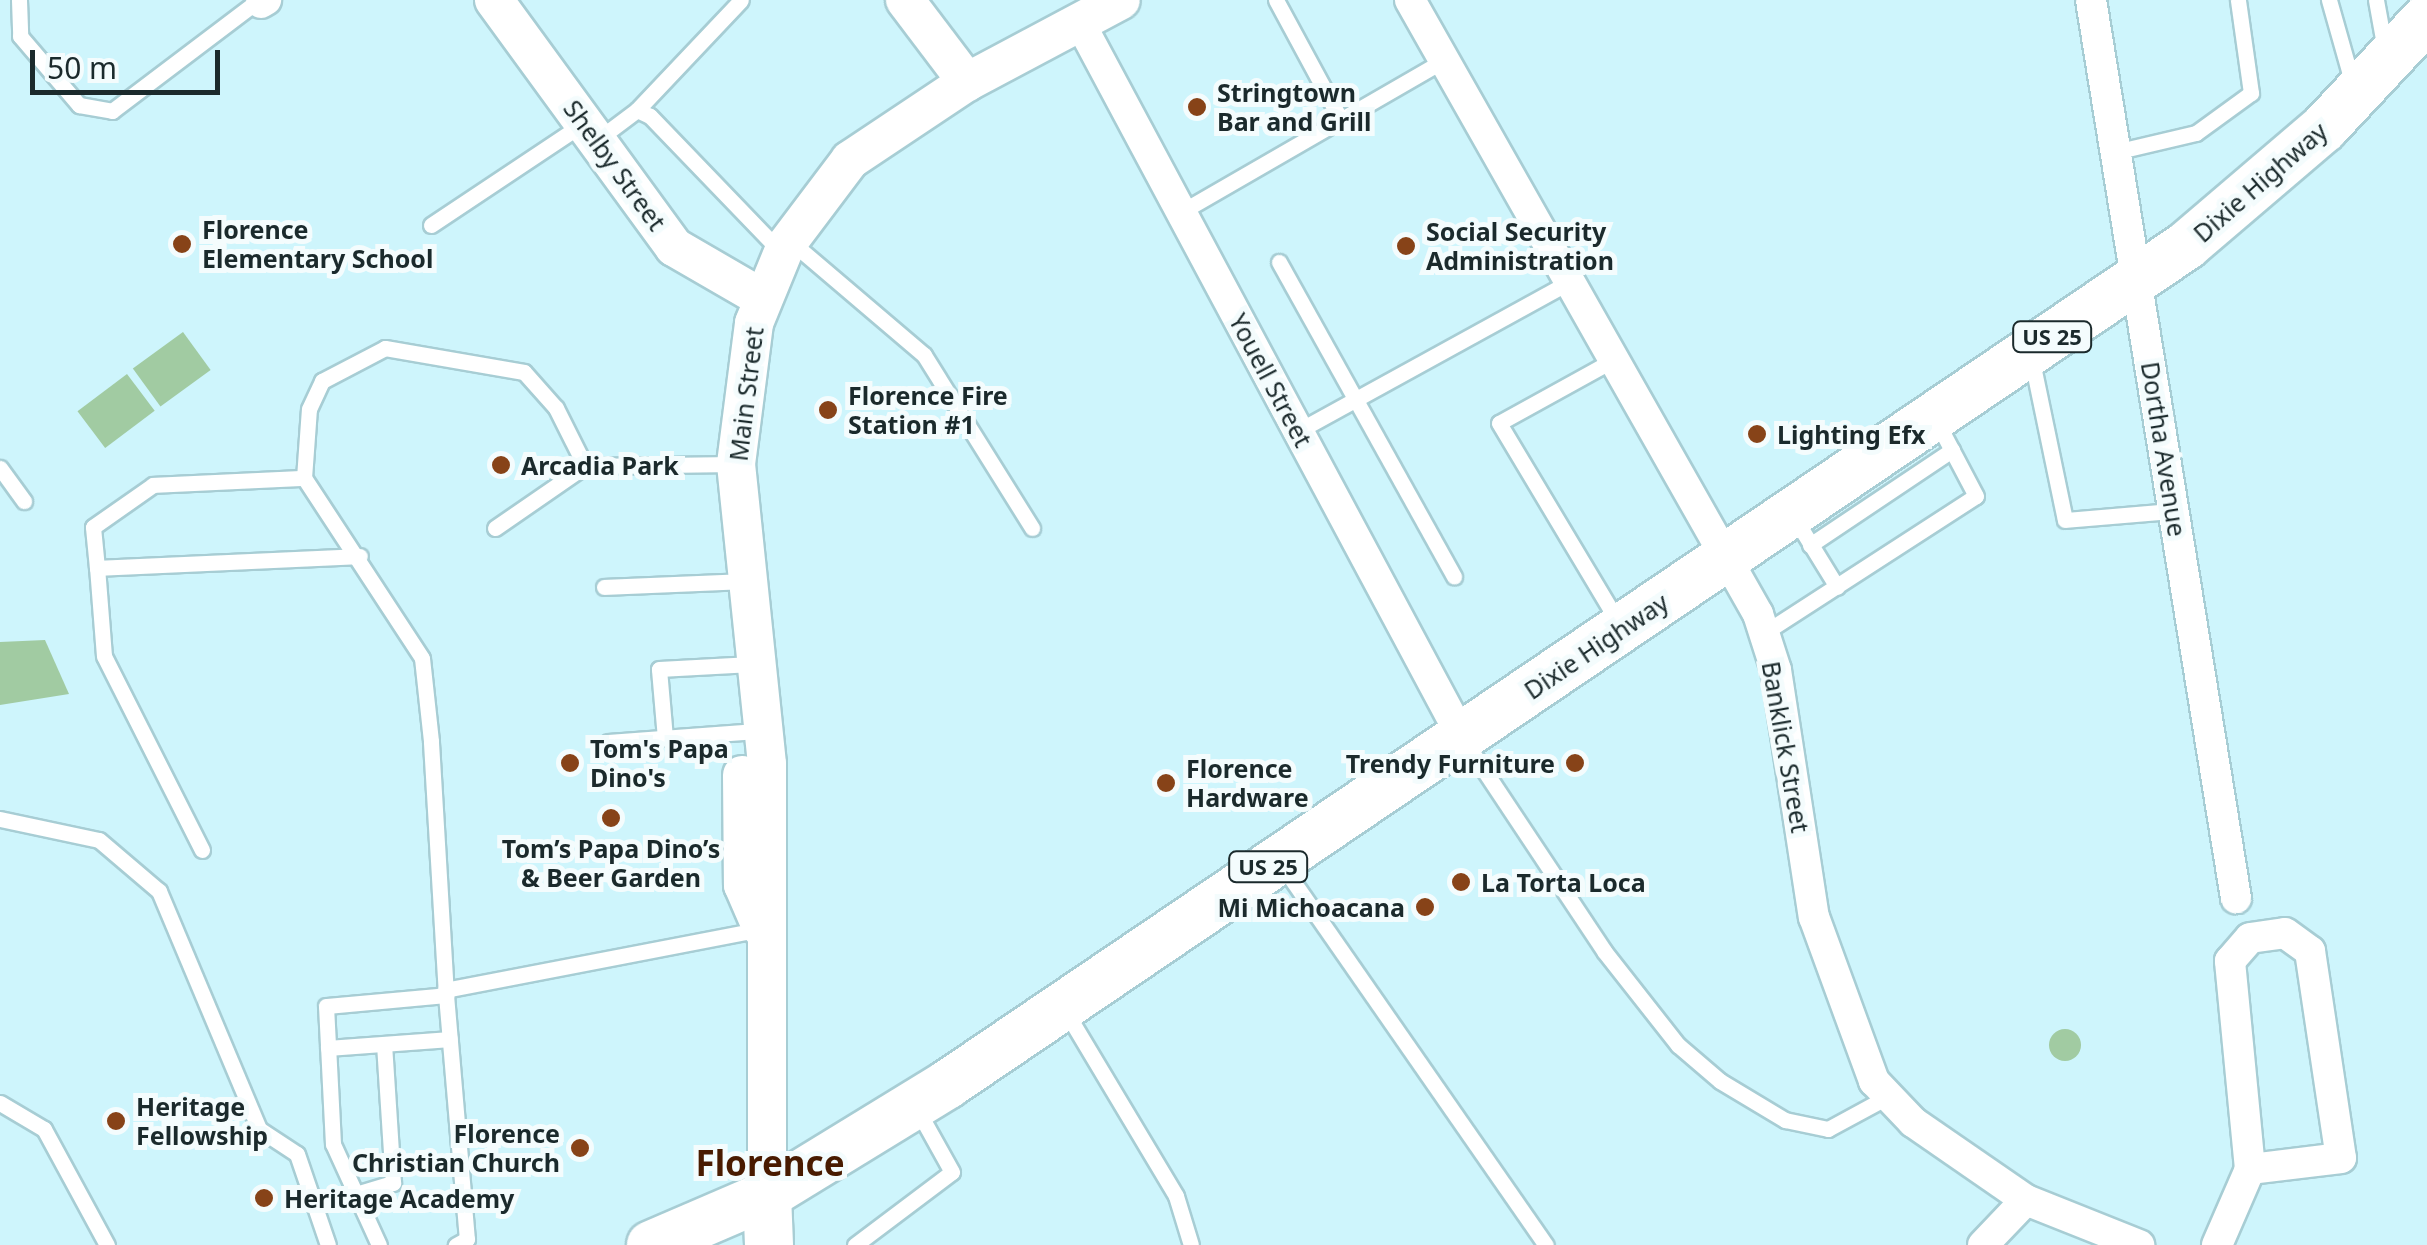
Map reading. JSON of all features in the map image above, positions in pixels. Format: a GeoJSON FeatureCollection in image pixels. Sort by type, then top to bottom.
{"type":"FeatureCollection","features":[{"type":"Feature","properties":{"kind":"main road","name":"Dixie Highway"},"geometry":{"type":"LineString","coordinates":[[651,1245],[767,1195],[914,1106],[1729,556],[1801,529],[1943,434],[2030,352],[2136,280],[2248,195],[2427,18]]}},
{"type":"Feature","properties":{"kind":"main road"},"geometry":{"type":"LineString","coordinates":[[767,1195],[768,1245]]}},
{"type":"Feature","properties":{"kind":"street","name":"Shelby Street"},"geometry":{"type":"LineString","coordinates":[[494,0],[674,247],[762,298]]}},
{"type":"Feature","properties":{"kind":"street"},"geometry":{"type":"LineString","coordinates":[[905,0],[967,82]]}},
{"type":"Feature","properties":{"kind":"street","name":"Main Street"},"geometry":{"type":"LineString","coordinates":[[767,1195],[762,928],[743,885],[742,766],[757,731],[736,464],[762,298],[785,247],[850,160],[967,82],[1121,0]]}},
{"type":"Feature","properties":{"kind":"street","name":"Banklick Street"},"geometry":{"type":"LineString","coordinates":[[1410,0],[1729,556],[1764,633],[1831,982],[1889,1096],[2026,1200],[2139,1245]]}},
{"type":"Feature","properties":{"kind":"street","name":"Dortha Avenue"},"geometry":{"type":"LineString","coordinates":[[2091,0],[2236,898]]}},
{"type":"Feature","properties":{"kind":"street","name":"Youell Street"},"geometry":{"type":"LineString","coordinates":[[1080,24],[1462,736]]}},
{"type":"Feature","properties":{"kind":"street"},"geometry":{"type":"LineString","coordinates":[[2216,1245],[2250,1169],[2230,960],[2250,938],[2284,932],[2310,950],[2341,1158],[2250,1169]]}},
{"type":"Feature","properties":{"kind":"street"},"geometry":{"type":"LineString","coordinates":[[1984,1245],[2026,1200]]}},
{"type":"Feature","properties":{"kind":"lane"},"geometry":{"type":"LineString","coordinates":[[19,0],[20,36],[94,111],[125,105],[262,1]]}},
{"type":"Feature","properties":{"kind":"lane"},"geometry":{"type":"LineString","coordinates":[[431,225],[590,132],[637,110],[741,0]]}},
{"type":"Feature","properties":{"kind":"lane"},"geometry":{"type":"LineString","coordinates":[[1276,0],[1340,120]]}},
{"type":"Feature","properties":{"kind":"lane"},"geometry":{"type":"LineString","coordinates":[[2116,152],[2196,133],[2251,92],[2238,0]]}},
{"type":"Feature","properties":{"kind":"lane"},"geometry":{"type":"LineString","coordinates":[[2329,0],[2371,77]]}},
{"type":"Feature","properties":{"kind":"lane"},"geometry":{"type":"LineString","coordinates":[[2371,77],[2376,0]]}},
{"type":"Feature","properties":{"kind":"lane"},"geometry":{"type":"LineString","coordinates":[[1181,212],[1444,60]]}},
{"type":"Feature","properties":{"kind":"lane"},"geometry":{"type":"LineString","coordinates":[[637,110],[785,247],[924,354],[1032,528]]}},
{"type":"Feature","properties":{"kind":"lane"},"geometry":{"type":"LineString","coordinates":[[1279,262],[1454,577]]}},
{"type":"Feature","properties":{"kind":"lane"},"geometry":{"type":"LineString","coordinates":[[1298,432],[1571,282]]}},
{"type":"Feature","properties":{"kind":"lane"},"geometry":{"type":"LineString","coordinates":[[456,1245],[467,1239],[422,658],[360,556],[304,478],[310,409],[322,382],[385,348],[524,372],[556,408],[585,466]]}},
{"type":"Feature","properties":{"kind":"lane"},"geometry":{"type":"LineString","coordinates":[[2030,352],[2065,520],[2174,510]]}},
{"type":"Feature","properties":{"kind":"lane"},"geometry":{"type":"LineString","coordinates":[[1615,359],[1499,423],[1622,629]]}},
{"type":"Feature","properties":{"kind":"lane"},"geometry":{"type":"LineString","coordinates":[[1764,633],[1837,586],[1928,520],[1976,496],[1943,434],[1906,487],[1868,512],[1801,529],[1837,586]]}},
{"type":"Feature","properties":{"kind":"lane"},"geometry":{"type":"LineString","coordinates":[[496,528],[585,466],[736,464]]}},
{"type":"Feature","properties":{"kind":"lane"},"geometry":{"type":"LineString","coordinates":[[0,468],[24,501]]}},
{"type":"Feature","properties":{"kind":"lane"},"geometry":{"type":"LineString","coordinates":[[202,850],[104,656],[93,528],[152,485],[304,478]]}},
{"type":"Feature","properties":{"kind":"lane"},"geometry":{"type":"LineString","coordinates":[[97,568],[360,556]]}},
{"type":"Feature","properties":{"kind":"lane"},"geometry":{"type":"LineString","coordinates":[[604,587],[745,581]]}},
{"type":"Feature","properties":{"kind":"lane"},"geometry":{"type":"LineString","coordinates":[[665,738],[659,669],[752,664]]}},
{"type":"Feature","properties":{"kind":"lane"},"geometry":{"type":"LineString","coordinates":[[608,742],[757,731]]}},
{"type":"Feature","properties":{"kind":"lane"},"geometry":{"type":"LineString","coordinates":[[1462,736],[1604,951],[1678,1045],[1720,1082],[1786,1120],[1828,1129],[1889,1096]]}},
{"type":"Feature","properties":{"kind":"lane"},"geometry":{"type":"LineString","coordinates":[[0,819],[98,840],[159,890],[259,1129],[297,1154],[328,1245]]}},
{"type":"Feature","properties":{"kind":"lane"},"geometry":{"type":"LineString","coordinates":[[1278,860],[1546,1245]]}},
{"type":"Feature","properties":{"kind":"lane"},"geometry":{"type":"LineString","coordinates":[[379,1245],[334,1144],[326,1006],[446,993],[762,928]]}},
{"type":"Feature","properties":{"kind":"lane"},"geometry":{"type":"LineString","coordinates":[[1063,1006],[1176,1196],[1190,1245]]}},
{"type":"Feature","properties":{"kind":"lane"},"geometry":{"type":"LineString","coordinates":[[328,1048],[450,1039]]}},
{"type":"Feature","properties":{"kind":"lane"},"geometry":{"type":"LineString","coordinates":[[356,1194],[393,1183],[384,1044]]}},
{"type":"Feature","properties":{"kind":"lane"},"geometry":{"type":"LineString","coordinates":[[0,1103],[44,1129],[107,1245]]}},
{"type":"Feature","properties":{"kind":"lane"},"geometry":{"type":"LineString","coordinates":[[855,1245],[952,1172],[914,1106]]}},
{"type":"Feature","properties":{"kind":"green space"},"geometry":{"type":"Polygon","coordinates":[[[183,332],[211,370],[160,406],[133,368],[183,332]]]}},
{"type":"Feature","properties":{"kind":"green space"},"geometry":{"type":"Polygon","coordinates":[[[127,374],[155,411],[105,448],[77,411],[127,374]]]}},
{"type":"Feature","properties":{"kind":"green space"},"geometry":{"type":"Polygon","coordinates":[[[45,640],[69,694],[0,705],[0,642],[45,640]]]}},
{"type":"Feature","properties":{"kind":"green space"},"geometry":{"type":"Polygon","coordinates":[[[2065,1029],[2076,1034],[2081,1045],[2076,1056],[2065,1061],[2054,1056],[2049,1045],[2054,1034],[2065,1029]]]}},
{"type":"Feature","properties":{"kind":"place","name":"Stringtown Bar and Grill"},"geometry":{"type":"Point","coordinates":[1197,107]}},
{"type":"Feature","properties":{"kind":"place","name":"Florence Elementary School"},"geometry":{"type":"Point","coordinates":[182,244]}},
{"type":"Feature","properties":{"kind":"place","name":"Social Security Administration"},"geometry":{"type":"Point","coordinates":[1406,246]}},
{"type":"Feature","properties":{"kind":"place","name":"Florence Fire Station #1"},"geometry":{"type":"Point","coordinates":[828,410]}},
{"type":"Feature","properties":{"kind":"place","name":"Lighting Efx"},"geometry":{"type":"Point","coordinates":[1757,434]}},
{"type":"Feature","properties":{"kind":"place","name":"Arcadia Park"},"geometry":{"type":"Point","coordinates":[501,465]}},
{"type":"Feature","properties":{"kind":"place","name":"Tom's Papa Dino's"},"geometry":{"type":"Point","coordinates":[570,763]}},
{"type":"Feature","properties":{"kind":"place","name":"Trendy Furniture"},"geometry":{"type":"Point","coordinates":[1575,763]}},
{"type":"Feature","properties":{"kind":"place","name":"Florence Hardware"},"geometry":{"type":"Point","coordinates":[1166,783]}},
{"type":"Feature","properties":{"kind":"place","name":"Tom’s Papa Dino’s & Beer Garden"},"geometry":{"type":"Point","coordinates":[611,818]}},
{"type":"Feature","properties":{"kind":"place","name":"La Torta Loca"},"geometry":{"type":"Point","coordinates":[1461,882]}},
{"type":"Feature","properties":{"kind":"place","name":"Mi Michoacana"},"geometry":{"type":"Point","coordinates":[1425,907]}},
{"type":"Feature","properties":{"kind":"place","name":"Heritage Fellowship"},"geometry":{"type":"Point","coordinates":[116,1121]}},
{"type":"Feature","properties":{"kind":"place","name":"Florence Christian Church"},"geometry":{"type":"Point","coordinates":[580,1148]}},
{"type":"Feature","properties":{"kind":"place","name":"Heritage Academy"},"geometry":{"type":"Point","coordinates":[264,1198]}},
{"type":"Feature","properties":{"kind":"district","name":"Florence"},"geometry":{"type":"Point","coordinates":[770,1163]}}]}
